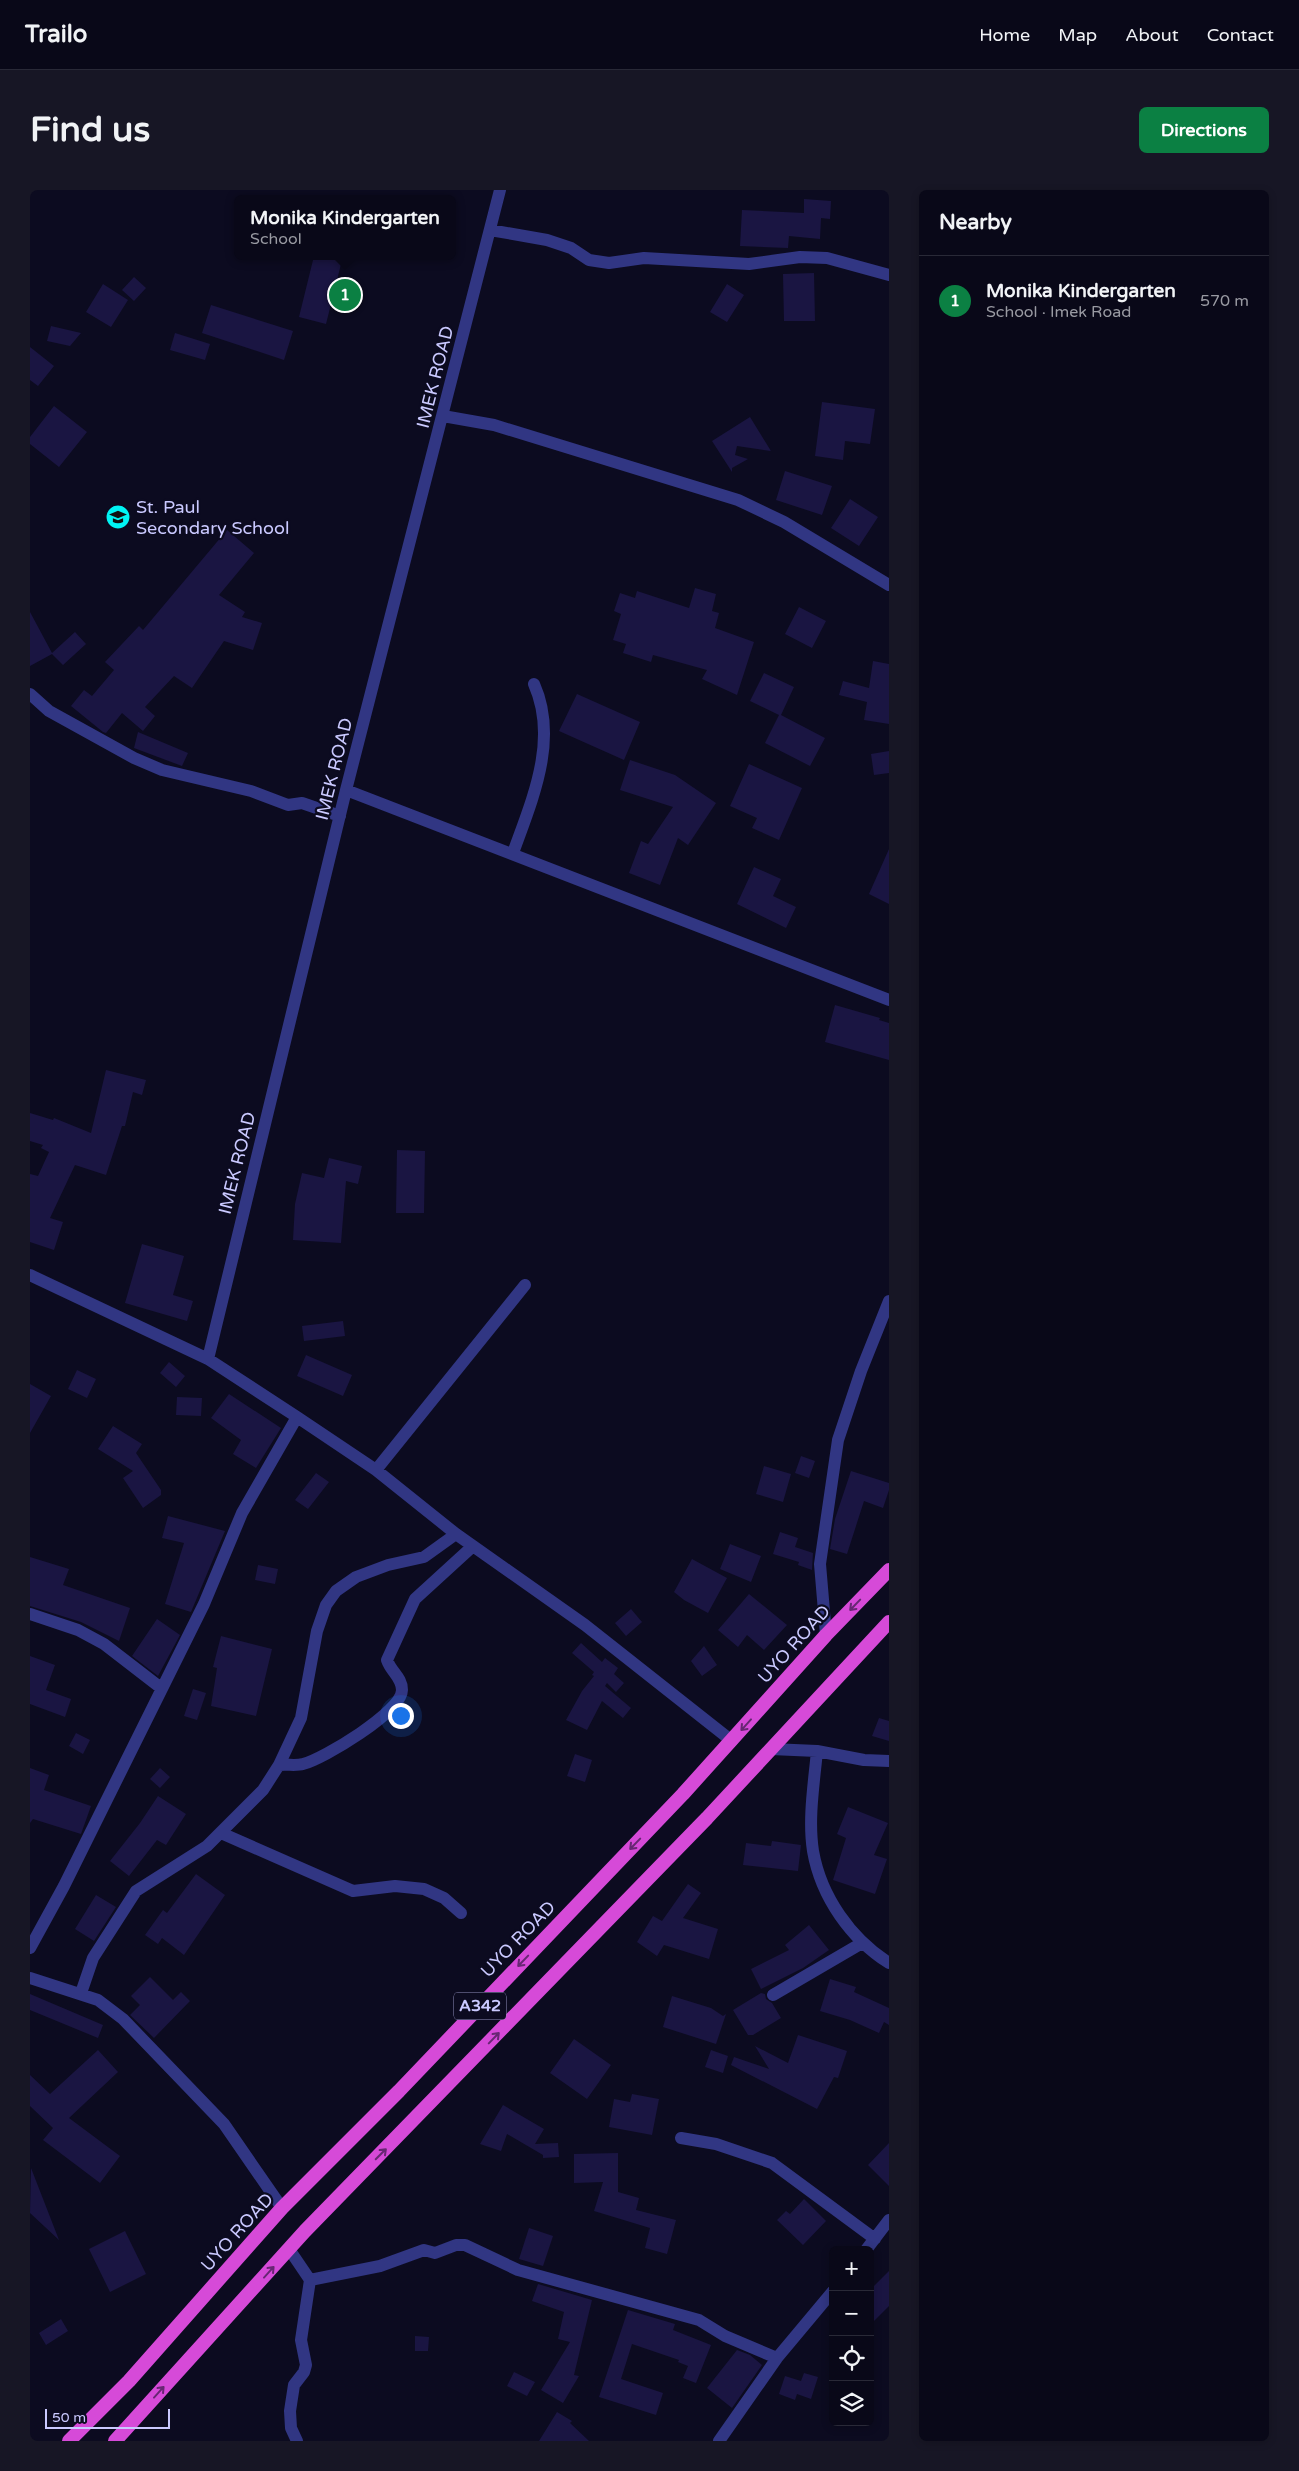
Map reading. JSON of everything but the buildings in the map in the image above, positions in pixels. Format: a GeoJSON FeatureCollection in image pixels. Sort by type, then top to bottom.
{"type":"FeatureCollection","features":[{"type":"Feature","properties":{"kind":"highway","name":"UYO ROAD"},"geometry":{"type":"LineString","coordinates":[[69,2441],[129,2381],[282,2208],[412,2077],[732,1741],[826,1636],[889,1570]]}},
{"type":"Feature","properties":{"kind":"highway","name":"A342"},"geometry":{"type":"LineString","coordinates":[[115,2441],[289,2249],[707,1818],[889,1622]]}},
{"type":"Feature","properties":{"kind":"street","name":"IMEK ROAD"},"geometry":{"type":"LineString","coordinates":[[208,1359],[346,790],[500,190]]}},
{"type":"Feature","properties":{"kind":"street"},"geometry":{"type":"LineString","coordinates":[[490,230],[547,240],[571,248],[589,260],[609,263],[644,258],[749,264],[800,257],[827,258],[889,275]]}},
{"type":"Feature","properties":{"kind":"street"},"geometry":{"type":"LineString","coordinates":[[443,416],[494,426],[738,500],[784,522],[889,585]]}},
{"type":"Feature","properties":{"kind":"street"},"geometry":{"type":"LineString","coordinates":[[514,853],[541,772],[543,753],[541,700],[534,684]]}},
{"type":"Feature","properties":{"kind":"street"},"geometry":{"type":"LineString","coordinates":[[30,694],[50,711],[134,758],[162,770],[251,791],[288,805],[302,803],[340,816]]}},
{"type":"Feature","properties":{"kind":"street"},"geometry":{"type":"LineString","coordinates":[[346,790],[514,853],[889,1000]]}},
{"type":"Feature","properties":{"kind":"street"},"geometry":{"type":"LineString","coordinates":[[30,1275],[208,1359],[297,1417],[376,1470],[456,1534],[585,1626],[732,1741]]}},
{"type":"Feature","properties":{"kind":"street"},"geometry":{"type":"LineString","coordinates":[[376,1470],[525,1285]]}},
{"type":"Feature","properties":{"kind":"street"},"geometry":{"type":"LineString","coordinates":[[826,1636],[820,1564],[838,1440],[861,1371],[889,1301]]}},
{"type":"Feature","properties":{"kind":"street"},"geometry":{"type":"LineString","coordinates":[[30,1948],[64,1886],[204,1604],[242,1513],[297,1417]]}},
{"type":"Feature","properties":{"kind":"street"},"geometry":{"type":"LineString","coordinates":[[81,1993],[93,1958],[136,1891],[207,1846],[263,1790],[280,1765],[301,1718],[317,1631],[326,1605],[336,1591],[356,1577],[388,1565],[424,1557],[456,1534]]}},
{"type":"Feature","properties":{"kind":"street"},"geometry":{"type":"LineString","coordinates":[[280,1765],[303,1764],[333,1749],[380,1719],[396,1704],[402,1691],[399,1676],[390,1668],[387,1660],[411,1608],[422,1591],[473,1546]]}},
{"type":"Feature","properties":{"kind":"street"},"geometry":{"type":"LineString","coordinates":[[30,1614],[78,1630],[104,1644],[161,1688]]}},
{"type":"Feature","properties":{"kind":"street"},"geometry":{"type":"LineString","coordinates":[[772,1749],[817,1751],[864,1760],[889,1761]]}},
{"type":"Feature","properties":{"kind":"street"},"geometry":{"type":"LineString","coordinates":[[817,1751],[812,1800],[813,1851],[823,1883],[837,1911],[862,1943],[889,1963]]}},
{"type":"Feature","properties":{"kind":"street"},"geometry":{"type":"LineString","coordinates":[[220,1833],[353,1891],[395,1886],[424,1889],[444,1898],[461,1913]]}},
{"type":"Feature","properties":{"kind":"street"},"geometry":{"type":"LineString","coordinates":[[773,1995],[862,1943]]}},
{"type":"Feature","properties":{"kind":"street"},"geometry":{"type":"LineString","coordinates":[[30,1978],[98,2000],[123,2019],[217,2117],[282,2208]]}},
{"type":"Feature","properties":{"kind":"street"},"geometry":{"type":"LineString","coordinates":[[680,2138],[716,2144],[772,2163],[875,2239]]}},
{"type":"Feature","properties":{"kind":"street"},"geometry":{"type":"LineString","coordinates":[[869,2246],[889,2220]]}},
{"type":"Feature","properties":{"kind":"street"},"geometry":{"type":"LineString","coordinates":[[310,2280],[380,2266],[424,2250],[435,2253],[456,2245],[465,2245],[518,2270],[698,2320],[725,2336],[777,2358]]}},
{"type":"Feature","properties":{"kind":"street"},"geometry":{"type":"LineString","coordinates":[[289,2249],[310,2280],[301,2340],[306,2365],[304,2372],[292,2390],[290,2411],[291,2428],[297,2441]]}},
{"type":"Feature","properties":{"kind":"street"},"geometry":{"type":"LineString","coordinates":[[719,2441],[777,2358],[829,2296]]}},
{"type":"Feature","properties":{"kind":"place","name":"Monika Kindergarten"},"geometry":{"type":"Point","coordinates":[345,295]}},
{"type":"Feature","properties":{"kind":"place","name":"St. Paul Secondary School"},"geometry":{"type":"Point","coordinates":[118,517]}}]}
